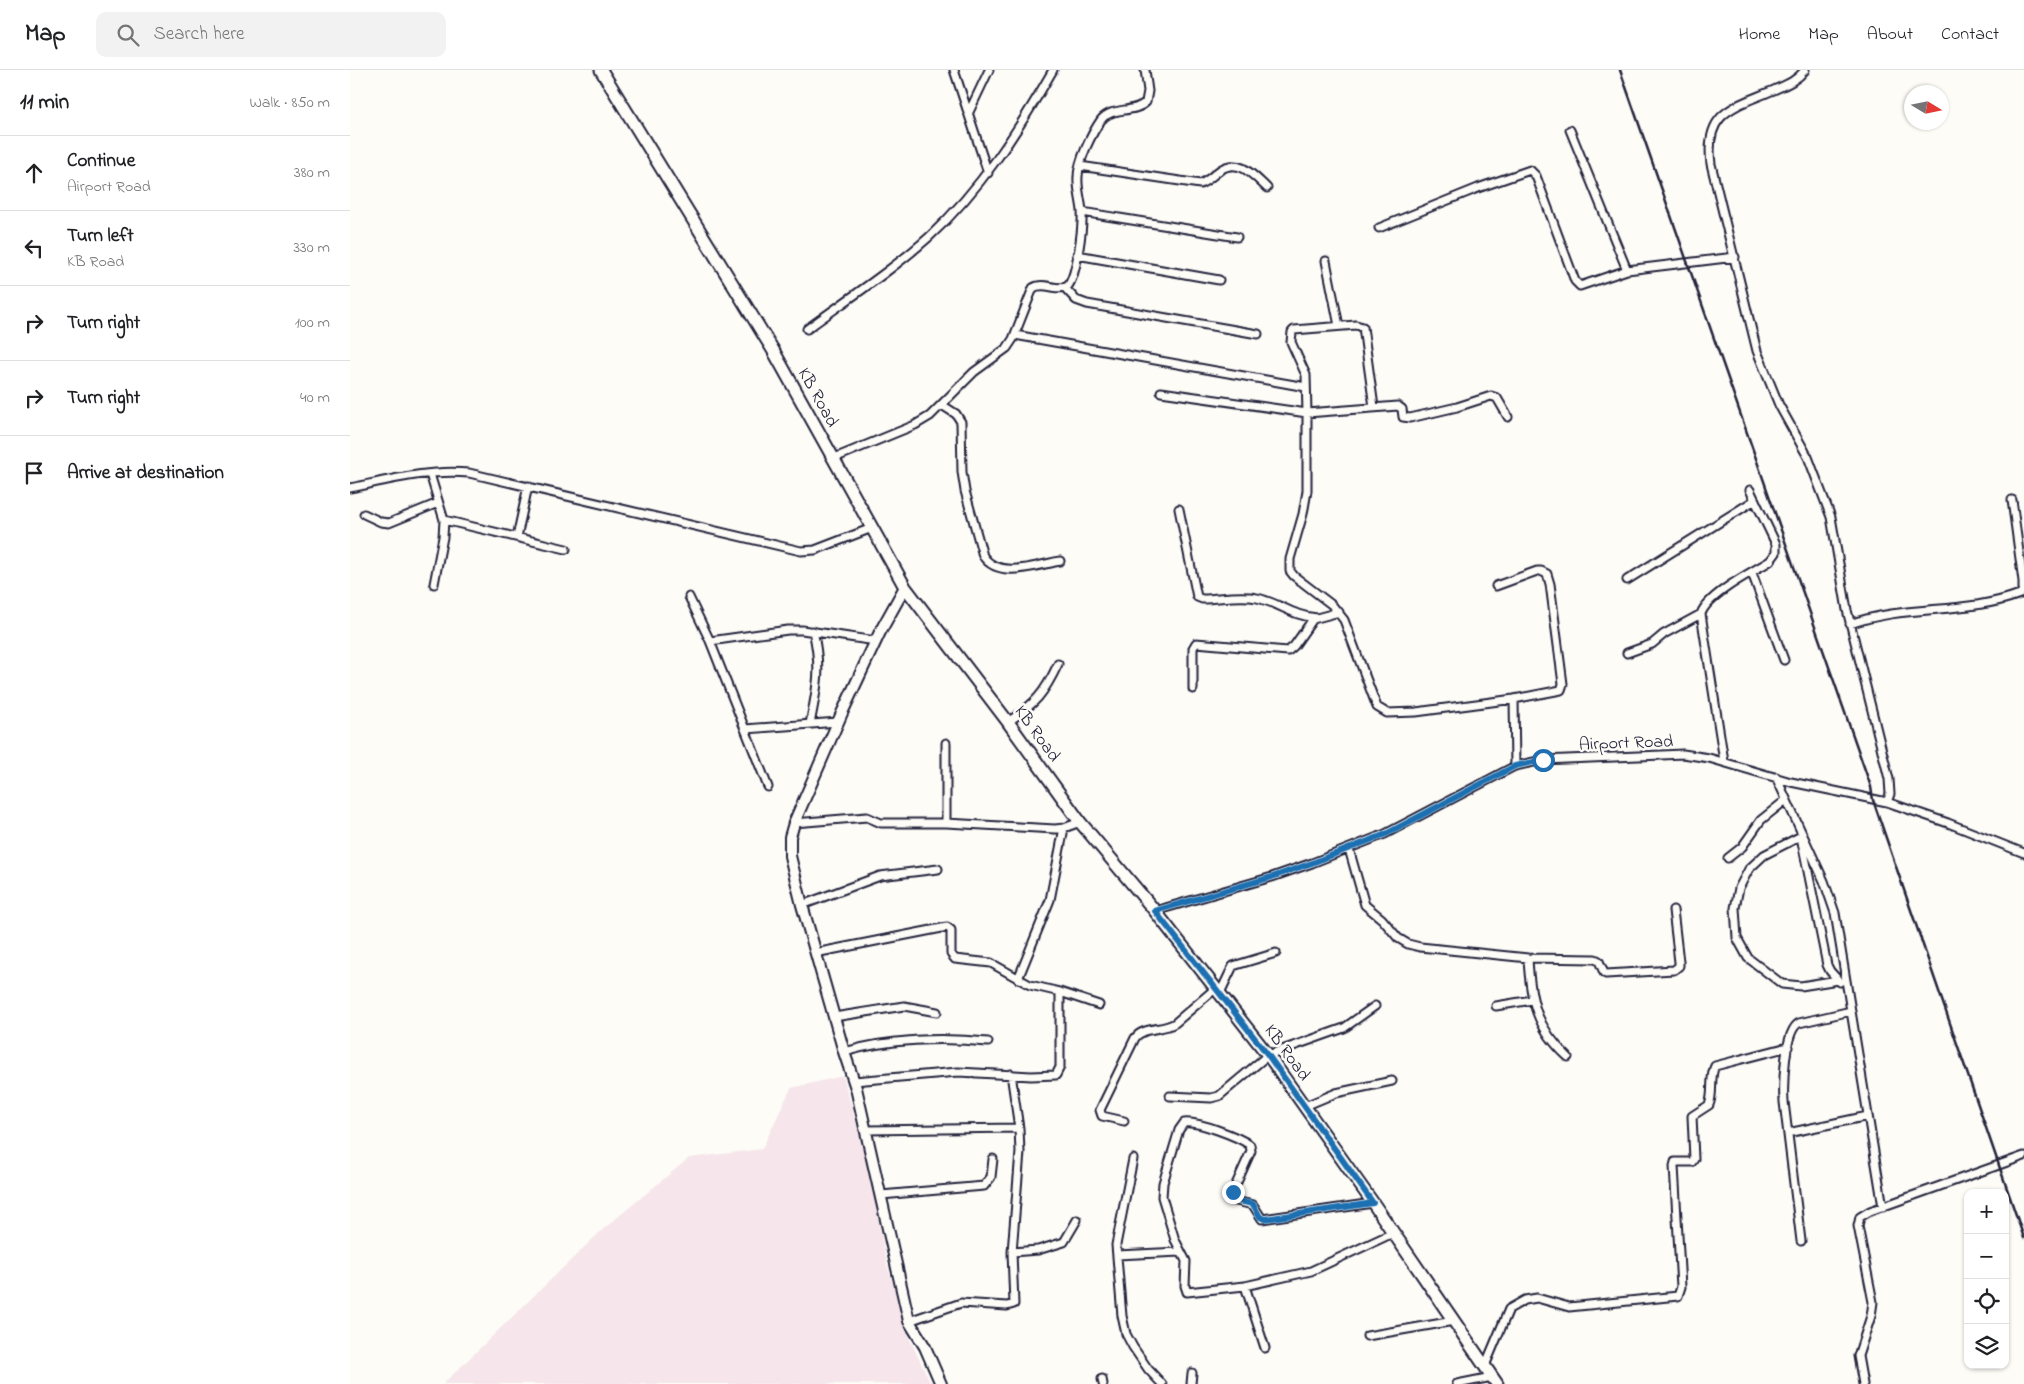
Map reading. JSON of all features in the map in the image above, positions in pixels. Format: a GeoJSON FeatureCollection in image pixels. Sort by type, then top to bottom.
{"type":"FeatureCollection","features":[{"type":"Feature","properties":{"kind":"main road","name":"KB Road"},"geometry":{"type":"LineString","coordinates":[[601,70],[773,350],[904,587],[1008,722],[1080,822],[1155,911],[1268,1055],[1373,1203],[1494,1380]]}},
{"type":"Feature","properties":{"kind":"main road"},"geometry":{"type":"LineString","coordinates":[[904,587],[838,722],[794,823],[790,837],[790,856],[815,953],[854,1080],[910,1321],[925,1348],[941,1384]]}},
{"type":"Feature","properties":{"kind":"street"},"geometry":{"type":"LineString","coordinates":[[954,70],[988,173]]}},
{"type":"Feature","properties":{"kind":"street"},"geometry":{"type":"LineString","coordinates":[[969,112],[990,70]]}},
{"type":"Feature","properties":{"kind":"street"},"geometry":{"type":"LineString","coordinates":[[807,329],[928,238],[988,173],[1021,126],[1053,70]]}},
{"type":"Feature","properties":{"kind":"street"},"geometry":{"type":"LineString","coordinates":[[1065,288],[1071,283],[1077,255],[1082,212],[1078,185],[1080,166],[1088,146],[1104,117],[1114,112],[1139,107],[1146,102],[1148,92],[1145,70]]}},
{"type":"Feature","properties":{"kind":"street"},"geometry":{"type":"LineString","coordinates":[[1805,70],[1789,84],[1730,110],[1720,118],[1712,128],[1710,139],[1711,164],[1753,337],[1763,370],[1779,405],[1808,457],[1831,517],[1850,624],[1889,780],[1890,794],[1887,802]]}},
{"type":"Feature","properties":{"kind":"street"},"geometry":{"type":"LineString","coordinates":[[1570,130],[1626,270]]}},
{"type":"Feature","properties":{"kind":"street"},"geometry":{"type":"LineString","coordinates":[[1080,166],[1200,184],[1224,167],[1235,166],[1247,170],[1267,188]]}},
{"type":"Feature","properties":{"kind":"street"},"geometry":{"type":"LineString","coordinates":[[1379,228],[1478,188],[1530,170],[1536,176],[1577,284],[1580,286],[1626,270],[1735,257]]}},
{"type":"Feature","properties":{"kind":"street"},"geometry":{"type":"LineString","coordinates":[[1082,212],[1237,237]]}},
{"type":"Feature","properties":{"kind":"street"},"geometry":{"type":"LineString","coordinates":[[1077,255],[1219,280]]}},
{"type":"Feature","properties":{"kind":"street"},"geometry":{"type":"LineString","coordinates":[[1326,261],[1340,326]]}},
{"type":"Feature","properties":{"kind":"street"},"geometry":{"type":"LineString","coordinates":[[832,459],[914,425],[930,416],[974,372],[1007,348],[1014,336],[1033,288],[1039,285],[1065,288],[1076,300],[1087,304],[1258,334]]}},
{"type":"Feature","properties":{"kind":"street"},"geometry":{"type":"LineString","coordinates":[[1374,407],[1365,330],[1360,325],[1294,330],[1290,335],[1291,342],[1304,368],[1306,387],[1307,491],[1289,565],[1294,576],[1332,605],[1338,612],[1348,629],[1373,700],[1382,711],[1394,713],[1416,712],[1514,699],[1562,690],[1550,584],[1547,574],[1541,571],[1496,586]]}},
{"type":"Feature","properties":{"kind":"street"},"geometry":{"type":"LineString","coordinates":[[1014,336],[1306,387]]}},
{"type":"Feature","properties":{"kind":"street"},"geometry":{"type":"LineString","coordinates":[[1161,392],[1307,413],[1374,407],[1400,407],[1404,417],[1410,418],[1457,407],[1491,396],[1497,398],[1508,417]]}},
{"type":"Feature","properties":{"kind":"street"},"geometry":{"type":"LineString","coordinates":[[942,405],[956,414],[961,422],[962,472],[965,491],[986,561],[997,568],[1009,569],[1060,561]]}},
{"type":"Feature","properties":{"kind":"street"},"geometry":{"type":"LineString","coordinates":[[350,488],[430,474],[469,473],[801,551],[815,550],[872,528]]}},
{"type":"Feature","properties":{"kind":"street"},"geometry":{"type":"LineString","coordinates":[[430,474],[444,520],[443,537],[434,584]]}},
{"type":"Feature","properties":{"kind":"street"},"geometry":{"type":"LineString","coordinates":[[517,537],[528,486]]}},
{"type":"Feature","properties":{"kind":"street"},"geometry":{"type":"LineString","coordinates":[[1724,761],[1701,614],[1703,608],[1712,598],[1774,557],[1777,549],[1750,490]]}},
{"type":"Feature","properties":{"kind":"street"},"geometry":{"type":"LineString","coordinates":[[1627,580],[1755,500]]}},
{"type":"Feature","properties":{"kind":"street"},"geometry":{"type":"LineString","coordinates":[[1850,624],[1881,614],[1968,607],[2016,596],[2022,592],[2023,566],[2012,500]]}},
{"type":"Feature","properties":{"kind":"street"},"geometry":{"type":"LineString","coordinates":[[364,514],[381,522],[389,523],[438,503]]}},
{"type":"Feature","properties":{"kind":"street"},"geometry":{"type":"LineString","coordinates":[[1179,509],[1197,597],[1205,599],[1252,597],[1274,603],[1299,616],[1316,618],[1338,612]]}},
{"type":"Feature","properties":{"kind":"street"},"geometry":{"type":"LineString","coordinates":[[444,520],[566,549]]}},
{"type":"Feature","properties":{"kind":"street"},"geometry":{"type":"LineString","coordinates":[[1752,572],[1784,660]]}},
{"type":"Feature","properties":{"kind":"street"},"geometry":{"type":"LineString","coordinates":[[689,597],[710,641],[768,787]]}},
{"type":"Feature","properties":{"kind":"street"},"geometry":{"type":"LineString","coordinates":[[1627,653],[1652,644],[1664,634],[1701,614]]}},
{"type":"Feature","properties":{"kind":"street"},"geometry":{"type":"LineString","coordinates":[[1193,689],[1193,648],[1196,643],[1288,651],[1316,618]]}},
{"type":"Feature","properties":{"kind":"street"},"geometry":{"type":"LineString","coordinates":[[710,641],[788,630],[814,631],[876,642]]}},
{"type":"Feature","properties":{"kind":"street"},"geometry":{"type":"LineString","coordinates":[[810,724],[819,671],[814,631]]}},
{"type":"Feature","properties":{"kind":"street"},"geometry":{"type":"LineString","coordinates":[[1008,722],[1035,703],[1045,690],[1058,664]]}},
{"type":"Feature","properties":{"kind":"street"},"geometry":{"type":"LineString","coordinates":[[1514,699],[1515,766]]}},
{"type":"Feature","properties":{"kind":"street"},"geometry":{"type":"LineString","coordinates":[[745,729],[838,722]]}},
{"type":"Feature","properties":{"kind":"street"},"geometry":{"type":"LineString","coordinates":[[946,743],[946,823]]}},
{"type":"Feature","properties":{"kind":"street","name":"Airport Road"},"geometry":{"type":"LineString","coordinates":[[1155,911],[1291,871],[1349,849],[1414,820],[1515,766],[1543,760],[1694,755],[1724,761],[1776,777],[1887,802],[1948,823],[2024,853]]}},
{"type":"Feature","properties":{"kind":"street"},"geometry":{"type":"LineString","coordinates":[[1776,777],[1800,833],[1824,881],[1835,913],[1883,1207]]}},
{"type":"Feature","properties":{"kind":"street"},"geometry":{"type":"LineString","coordinates":[[1728,858],[1742,848],[1761,820],[1786,800]]}},
{"type":"Feature","properties":{"kind":"street"},"geometry":{"type":"LineString","coordinates":[[794,823],[867,817],[881,823],[946,823],[1064,828],[1080,822]]}},
{"type":"Feature","properties":{"kind":"street"},"geometry":{"type":"LineString","coordinates":[[1018,979],[1050,900],[1064,828]]}},
{"type":"Feature","properties":{"kind":"street"},"geometry":{"type":"LineString","coordinates":[[1800,833],[1827,965],[1846,989]]}},
{"type":"Feature","properties":{"kind":"street"},"geometry":{"type":"LineString","coordinates":[[1800,833],[1764,855],[1749,869],[1739,888],[1735,908],[1737,938],[1748,958],[1782,984],[1801,986],[1838,980]]}},
{"type":"Feature","properties":{"kind":"street"},"geometry":{"type":"LineString","coordinates":[[1349,849],[1365,905],[1378,915],[1403,942],[1415,947],[1528,958],[1594,959],[1599,960],[1606,974],[1674,970],[1679,966],[1679,962],[1673,910]]}},
{"type":"Feature","properties":{"kind":"street"},"geometry":{"type":"LineString","coordinates":[[802,905],[880,876],[938,869]]}},
{"type":"Feature","properties":{"kind":"street"},"geometry":{"type":"LineString","coordinates":[[815,953],[947,927],[951,930],[951,954],[955,959],[992,963],[1030,985],[1060,992],[1099,1005]]}},
{"type":"Feature","properties":{"kind":"street"},"geometry":{"type":"LineString","coordinates":[[1124,1121],[1102,1116],[1100,1110],[1135,1038],[1142,1032],[1169,1027],[1175,1023],[1218,991],[1233,966],[1276,953]]}},
{"type":"Feature","properties":{"kind":"street"},"geometry":{"type":"LineString","coordinates":[[1528,958],[1532,1000],[1550,1039],[1568,1057]]}},
{"type":"Feature","properties":{"kind":"street"},"geometry":{"type":"LineString","coordinates":[[854,1080],[958,1072],[1054,1076],[1058,1073],[1060,1067],[1060,992]]}},
{"type":"Feature","properties":{"kind":"street"},"geometry":{"type":"LineString","coordinates":[[1496,1006],[1532,1000]]}},
{"type":"Feature","properties":{"kind":"street"},"geometry":{"type":"LineString","coordinates":[[834,1017],[904,1006],[937,1012]]}},
{"type":"Feature","properties":{"kind":"street"},"geometry":{"type":"LineString","coordinates":[[1170,1096],[1211,1098],[1219,1096],[1268,1055],[1344,1028],[1375,1006]]}},
{"type":"Feature","properties":{"kind":"street"},"geometry":{"type":"LineString","coordinates":[[1801,1241],[1783,1086],[1788,1047],[1793,1028],[1799,1023],[1851,1011]]}},
{"type":"Feature","properties":{"kind":"street"},"geometry":{"type":"LineString","coordinates":[[844,1052],[900,1040],[969,1040],[988,1042]]}},
{"type":"Feature","properties":{"kind":"street"},"geometry":{"type":"LineString","coordinates":[[1485,1366],[1505,1316],[1514,1305],[1525,1300],[1537,1298],[1569,1307],[1678,1296],[1681,1287],[1674,1166],[1675,1162],[1692,1162],[1694,1159],[1692,1116],[1709,1105],[1712,1096],[1715,1066],[1788,1047]]}},
{"type":"Feature","properties":{"kind":"street"},"geometry":{"type":"LineString","coordinates":[[910,1321],[961,1303],[1012,1306],[1015,1299],[1012,1252],[1019,1169],[1019,1128],[1011,1074]]}},
{"type":"Feature","properties":{"kind":"street"},"geometry":{"type":"LineString","coordinates":[[1305,1106],[1336,1093],[1392,1081]]}},
{"type":"Feature","properties":{"kind":"street"},"geometry":{"type":"LineString","coordinates":[[1788,1133],[1868,1116]]}},
{"type":"Feature","properties":{"kind":"street"},"geometry":{"type":"LineString","coordinates":[[1373,1203],[1262,1219],[1253,1204],[1236,1201],[1233,1197],[1234,1189],[1251,1151],[1250,1146],[1201,1124],[1184,1123],[1179,1130],[1162,1190],[1163,1203],[1174,1240],[1186,1261],[1185,1286],[1188,1292],[1244,1286],[1318,1269],[1393,1233]]}},
{"type":"Feature","properties":{"kind":"street"},"geometry":{"type":"LineString","coordinates":[[866,1130],[1019,1128]]}},
{"type":"Feature","properties":{"kind":"street"},"geometry":{"type":"LineString","coordinates":[[1863,1384],[1858,1356],[1873,1309],[1858,1221],[1864,1214],[2024,1156]]}},
{"type":"Feature","properties":{"kind":"street"},"geometry":{"type":"LineString","coordinates":[[881,1195],[984,1186],[991,1177],[994,1159]]}},
{"type":"Feature","properties":{"kind":"street"},"geometry":{"type":"LineString","coordinates":[[1133,1159],[1117,1236],[1122,1316],[1126,1334],[1148,1369],[1162,1384]]}},
{"type":"Feature","properties":{"kind":"street"},"geometry":{"type":"LineString","coordinates":[[1012,1252],[1038,1250],[1064,1242],[1077,1220]]}},
{"type":"Feature","properties":{"kind":"street"},"geometry":{"type":"LineString","coordinates":[[1117,1255],[1180,1252]]}},
{"type":"Feature","properties":{"kind":"street"},"geometry":{"type":"LineString","coordinates":[[1244,1286],[1265,1348]]}},
{"type":"Feature","properties":{"kind":"street"},"geometry":{"type":"LineString","coordinates":[[1367,1336],[1454,1321]]}},
{"type":"Feature","properties":{"kind":"street"},"geometry":{"type":"LineString","coordinates":[[1191,1384],[1192,1373]]}},
{"type":"Feature","properties":{"kind":"street"},"geometry":{"type":"LineString","coordinates":[[1457,1384],[1494,1380]]}},
{"type":"Feature","properties":{"kind":"shaded area"},"geometry":{"type":"Polygon","coordinates":[[[843,1076],[869,1169],[887,1265],[911,1342],[931,1384],[443,1384],[601,1231],[689,1158],[762,1149],[791,1088],[843,1076]]]}},
{"type":"Feature","properties":{"kind":"railway"},"geometry":{"type":"LineString","coordinates":[[1620,70],[1871,787],[1873,800],[2024,1238]]}},
{"type":"Feature","properties":{"kind":"route"},"geometry":{"type":"LineString","coordinates":[[1233,1192],[1234,1200],[1253,1204],[1262,1219],[1373,1203],[1299,1097],[1239,1016],[1155,911],[1272,877],[1312,863],[1386,834],[1515,766],[1543,760]]}}]}
